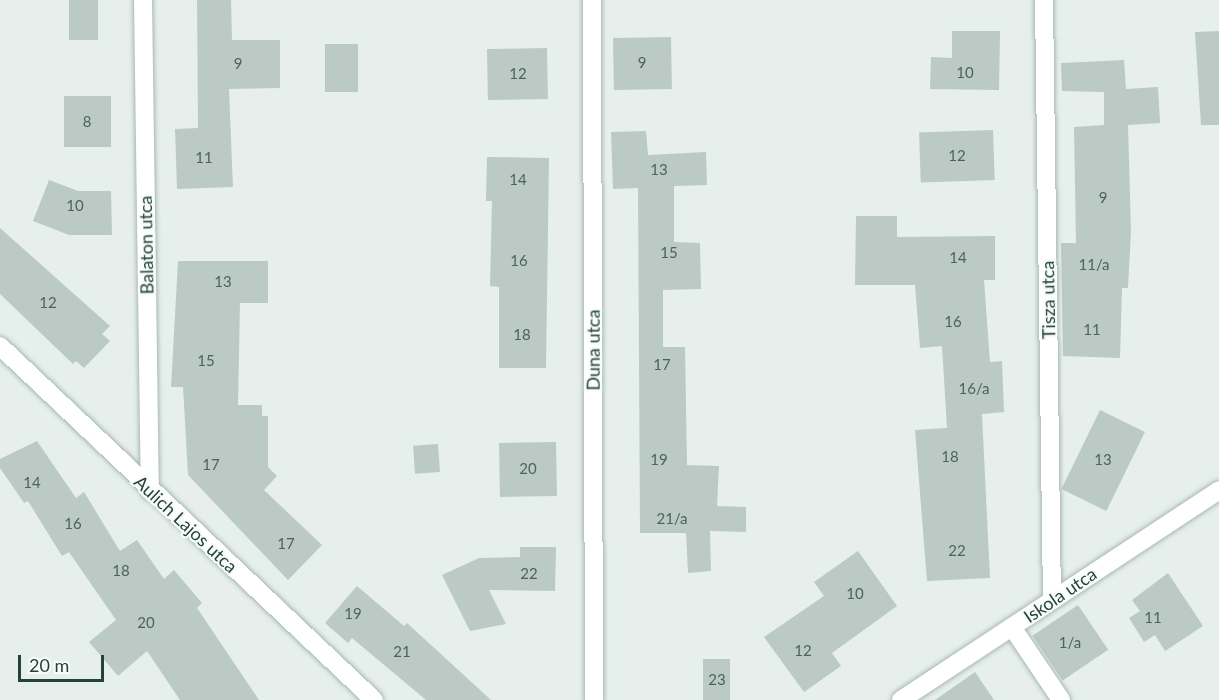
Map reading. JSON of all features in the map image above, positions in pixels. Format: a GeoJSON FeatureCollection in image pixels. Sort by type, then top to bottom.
{"type":"FeatureCollection","features":[{"type":"Feature","properties":{"kind":"street","name":"Balaton utca"},"geometry":{"type":"LineString","coordinates":[[143,0],[150,491]]}},
{"type":"Feature","properties":{"kind":"street","name":"Duna utca"},"geometry":{"type":"LineString","coordinates":[[592,0],[594,700]]}},
{"type":"Feature","properties":{"kind":"street","name":"Tisza utca"},"geometry":{"type":"LineString","coordinates":[[1044,0],[1052,600]]}},
{"type":"Feature","properties":{"kind":"street","name":"Aulich Lajos utca"},"geometry":{"type":"LineString","coordinates":[[0,346],[150,491],[374,700]]}},
{"type":"Feature","properties":{"kind":"street","name":"Iskola utca"},"geometry":{"type":"LineString","coordinates":[[901,700],[1219,490]]}},
{"type":"Feature","properties":{"kind":"street"},"geometry":{"type":"LineString","coordinates":[[1012,627],[1061,700]]}},
{"type":"Feature","properties":{"kind":"building"},"geometry":{"type":"Polygon","coordinates":[[[69,0],[98,0],[98,40],[69,40],[69,0]]]}},
{"type":"Feature","properties":{"kind":"building"},"geometry":{"type":"Polygon","coordinates":[[[197,0],[231,0],[232,40],[280,40],[280,88],[229,89],[233,187],[177,189],[175,129],[198,128],[197,0]]]}},
{"type":"Feature","properties":{"kind":"building"},"geometry":{"type":"Polygon","coordinates":[[[952,31],[1000,31],[999,90],[930,89],[931,57],[952,58],[952,31]]]}},
{"type":"Feature","properties":{"kind":"building"},"geometry":{"type":"Polygon","coordinates":[[[1219,31],[1219,125],[1201,125],[1195,32],[1219,31]]]}},
{"type":"Feature","properties":{"kind":"building"},"geometry":{"type":"Polygon","coordinates":[[[671,37],[672,89],[614,90],[613,38],[671,37]]]}},
{"type":"Feature","properties":{"kind":"building"},"geometry":{"type":"Polygon","coordinates":[[[325,44],[358,44],[358,92],[325,92],[325,44]]]}},
{"type":"Feature","properties":{"kind":"building"},"geometry":{"type":"Polygon","coordinates":[[[547,48],[548,99],[488,100],[487,49],[547,48]]]}},
{"type":"Feature","properties":{"kind":"building"},"geometry":{"type":"Polygon","coordinates":[[[1124,60],[1126,89],[1158,87],[1160,123],[1128,125],[1131,231],[1128,288],[1122,288],[1120,358],[1063,356],[1061,243],[1076,243],[1074,127],[1104,125],[1104,92],[1062,91],[1061,63],[1124,60]]]}},
{"type":"Feature","properties":{"kind":"building"},"geometry":{"type":"Polygon","coordinates":[[[64,96],[111,96],[111,147],[64,147],[64,96]]]}},
{"type":"Feature","properties":{"kind":"building"},"geometry":{"type":"Polygon","coordinates":[[[993,130],[995,180],[921,183],[919,133],[993,130]]]}},
{"type":"Feature","properties":{"kind":"building"},"geometry":{"type":"Polygon","coordinates":[[[646,131],[648,155],[706,152],[707,185],[674,186],[674,242],[700,243],[701,289],[663,290],[663,347],[685,347],[687,465],[719,466],[717,506],[746,507],[746,532],[710,531],[711,571],[688,573],[686,533],[640,533],[638,188],[613,189],[611,132],[646,131]]]}},
{"type":"Feature","properties":{"kind":"building"},"geometry":{"type":"Polygon","coordinates":[[[487,157],[549,158],[546,368],[499,368],[499,287],[490,286],[492,201],[486,201],[487,157]]]}},
{"type":"Feature","properties":{"kind":"building"},"geometry":{"type":"Polygon","coordinates":[[[49,180],[78,191],[111,191],[112,235],[69,235],[33,221],[49,180]]]}},
{"type":"Feature","properties":{"kind":"building"},"geometry":{"type":"Polygon","coordinates":[[[856,216],[897,216],[897,237],[995,236],[995,280],[984,280],[990,362],[1002,361],[1004,412],[982,414],[990,578],[927,581],[915,430],[947,428],[942,346],[920,348],[915,285],[855,285],[856,216]]]}},
{"type":"Feature","properties":{"kind":"building"},"geometry":{"type":"Polygon","coordinates":[[[0,228],[110,326],[102,334],[110,341],[84,368],[76,361],[73,364],[0,294],[0,228]]]}},
{"type":"Feature","properties":{"kind":"building"},"geometry":{"type":"Polygon","coordinates":[[[178,261],[268,261],[268,303],[240,303],[238,405],[262,405],[262,416],[268,416],[268,467],[277,476],[264,490],[322,545],[288,580],[188,475],[183,387],[171,387],[178,261]]]}},
{"type":"Feature","properties":{"kind":"building"},"geometry":{"type":"Polygon","coordinates":[[[1100,410],[1145,432],[1106,511],[1061,489],[1100,410]]]}},
{"type":"Feature","properties":{"kind":"building"},"geometry":{"type":"Polygon","coordinates":[[[37,441],[76,498],[84,492],[120,551],[137,540],[164,579],[174,570],[202,603],[197,608],[259,700],[180,700],[147,651],[118,676],[89,642],[116,620],[69,552],[62,556],[28,501],[24,503],[0,468],[0,459],[37,441]]]}},
{"type":"Feature","properties":{"kind":"building"},"geometry":{"type":"Polygon","coordinates":[[[556,442],[557,496],[500,497],[499,443],[556,442]]]}},
{"type":"Feature","properties":{"kind":"building"},"geometry":{"type":"Polygon","coordinates":[[[438,444],[440,472],[415,474],[413,446],[438,444]]]}},
{"type":"Feature","properties":{"kind":"building"},"geometry":{"type":"Polygon","coordinates":[[[520,547],[556,547],[555,591],[489,590],[506,624],[470,631],[442,575],[479,558],[520,557],[520,547]]]}},
{"type":"Feature","properties":{"kind":"building"},"geometry":{"type":"Polygon","coordinates":[[[858,551],[897,606],[832,653],[841,666],[804,692],[764,637],[824,596],[814,582],[858,551]]]}},
{"type":"Feature","properties":{"kind":"building"},"geometry":{"type":"Polygon","coordinates":[[[1168,573],[1203,626],[1165,651],[1155,635],[1144,642],[1129,618],[1140,611],[1132,600],[1168,573]]]}},
{"type":"Feature","properties":{"kind":"building"},"geometry":{"type":"Polygon","coordinates":[[[357,586],[404,626],[407,623],[491,700],[426,700],[352,638],[348,643],[325,623],[357,586]]]}},
{"type":"Feature","properties":{"kind":"building"},"geometry":{"type":"Polygon","coordinates":[[[1078,605],[1108,650],[1063,681],[1032,636],[1078,605]]]}},
{"type":"Feature","properties":{"kind":"building"},"geometry":{"type":"Polygon","coordinates":[[[703,659],[730,659],[730,700],[703,700],[703,659]]]}},
{"type":"Feature","properties":{"kind":"building"},"geometry":{"type":"Polygon","coordinates":[[[975,672],[994,700],[935,700],[975,672]]]}}]}
